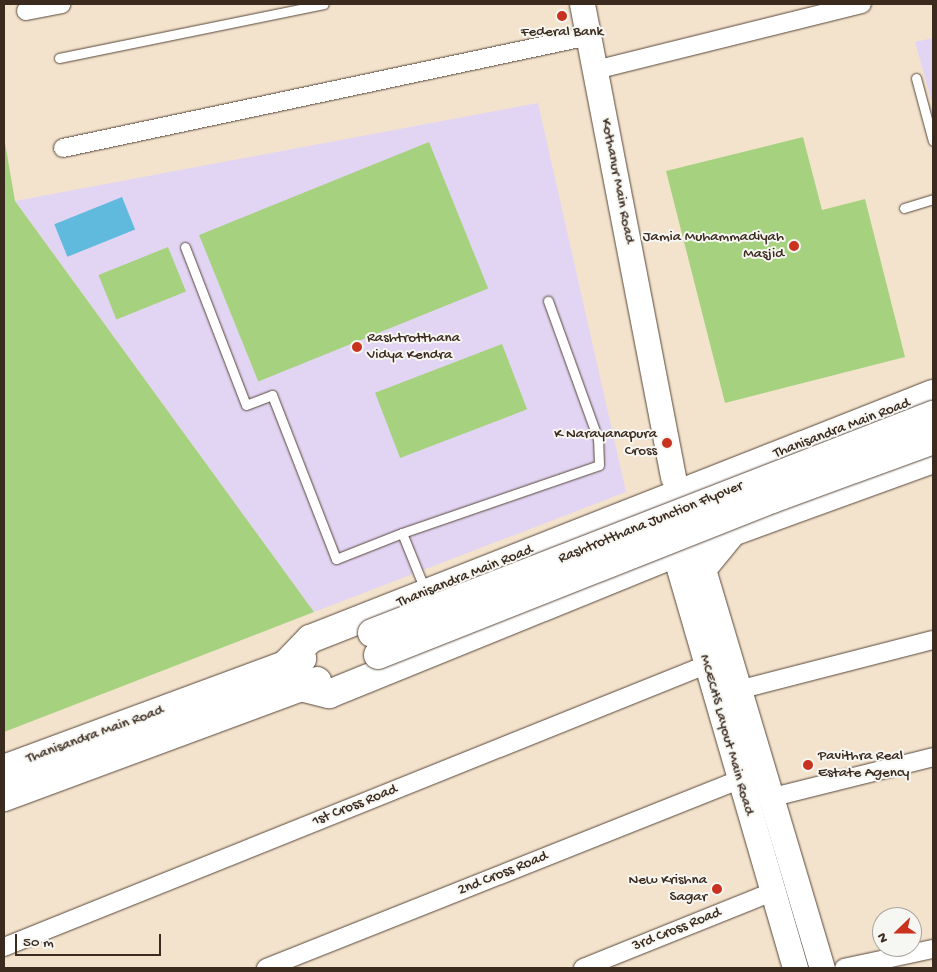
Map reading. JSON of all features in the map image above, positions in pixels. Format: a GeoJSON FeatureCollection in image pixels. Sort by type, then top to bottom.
{"type":"FeatureCollection","features":[{"type":"Feature","properties":{"kind":"main road","name":"Kothanur Main Road"},"geometry":{"type":"LineString","coordinates":[[582,4],[672,489]]}},
{"type":"Feature","properties":{"kind":"main road","name":"Thanisandra Main Road"},"geometry":{"type":"LineString","coordinates":[[4,769],[286,664],[310,639],[426,593],[672,489],[933,394]]}},
{"type":"Feature","properties":{"kind":"main road","name":"Rashtrotthana Junction Flyover"},"geometry":{"type":"LineString","coordinates":[[312,673],[933,415]]}},
{"type":"Feature","properties":{"kind":"main road","name":"Rashtrotthana Junction Flyover"},"geometry":{"type":"LineString","coordinates":[[286,664],[312,673],[933,440]]}},
{"type":"Feature","properties":{"kind":"main road"},"geometry":{"type":"LineString","coordinates":[[312,673],[330,694],[691,556],[737,530],[933,459]]}},
{"type":"Feature","properties":{"kind":"main road","name":"MCECHS Layout Main Road"},"geometry":{"type":"LineString","coordinates":[[672,489],[691,556],[738,690],[822,968]]}},
{"type":"Feature","properties":{"kind":"main road","name":"MCECHS Layout Main Road"},"geometry":{"type":"LineString","coordinates":[[691,556],[706,665],[795,968]]}},
{"type":"Feature","properties":{"kind":"main road","name":"Thanisandra Main Road"},"geometry":{"type":"LineString","coordinates":[[4,797],[312,673]]}},
{"type":"Feature","properties":{"kind":"street"},"geometry":{"type":"LineString","coordinates":[[26,11],[61,4]]}},
{"type":"Feature","properties":{"kind":"street"},"geometry":{"type":"LineString","coordinates":[[595,70],[862,4]]}},
{"type":"Feature","properties":{"kind":"street"},"geometry":{"type":"LineString","coordinates":[[63,148],[589,36]]}},
{"type":"Feature","properties":{"kind":"street"},"geometry":{"type":"LineString","coordinates":[[738,690],[933,640]]}},
{"type":"Feature","properties":{"kind":"street","name":"1st Cross Road"},"geometry":{"type":"LineString","coordinates":[[4,947],[706,665]]}},
{"type":"Feature","properties":{"kind":"street"},"geometry":{"type":"LineString","coordinates":[[770,798],[933,757]]}},
{"type":"Feature","properties":{"kind":"street","name":"2nd Cross Road"},"geometry":{"type":"LineString","coordinates":[[266,968],[739,780]]}},
{"type":"Feature","properties":{"kind":"street","name":"3rd Cross Road"},"geometry":{"type":"LineString","coordinates":[[582,968],[772,892]]}},
{"type":"Feature","properties":{"kind":"street"},"geometry":{"type":"LineString","coordinates":[[844,968],[933,950]]}},
{"type":"Feature","properties":{"kind":"lane"},"geometry":{"type":"LineString","coordinates":[[59,58],[324,4]]}},
{"type":"Feature","properties":{"kind":"lane"},"geometry":{"type":"LineString","coordinates":[[916,78],[933,141]]}},
{"type":"Feature","properties":{"kind":"lane"},"geometry":{"type":"LineString","coordinates":[[904,208],[933,199]]}},
{"type":"Feature","properties":{"kind":"lane"},"geometry":{"type":"LineString","coordinates":[[185,247],[246,405],[272,394],[336,559],[599,465],[598,439],[548,301]]}},
{"type":"Feature","properties":{"kind":"lane"},"geometry":{"type":"LineString","coordinates":[[402,534],[426,593]]}},
{"type":"Feature","properties":{"kind":"shaded area"},"geometry":{"type":"Polygon","coordinates":[[[933,38],[933,106],[915,42],[933,38]]]}},
{"type":"Feature","properties":{"kind":"shaded area","name":"Rashtrotthana Vidya Kendra"},"geometry":{"type":"Polygon","coordinates":[[[538,103],[626,492],[314,612],[15,201],[538,103]]]}},
{"type":"Feature","properties":{"kind":"green space"},"geometry":{"type":"Polygon","coordinates":[[[4,137],[15,201],[314,612],[4,732],[4,137]]]}},
{"type":"Feature","properties":{"kind":"green space"},"geometry":{"type":"Polygon","coordinates":[[[803,137],[822,210],[865,199],[905,357],[725,403],[666,171],[803,137]]]}},
{"type":"Feature","properties":{"kind":"green space"},"geometry":{"type":"Polygon","coordinates":[[[429,142],[488,288],[258,381],[199,235],[429,142]]]}},
{"type":"Feature","properties":{"kind":"green space"},"geometry":{"type":"Polygon","coordinates":[[[168,247],[186,292],[116,320],[98,275],[168,247]]]}},
{"type":"Feature","properties":{"kind":"green space"},"geometry":{"type":"Polygon","coordinates":[[[502,344],[527,409],[400,458],[375,393],[502,344]]]}},
{"type":"Feature","properties":{"kind":"water"},"geometry":{"type":"Polygon","coordinates":[[[122,197],[135,229],[67,257],[54,224],[122,197]]]}},
{"type":"Feature","properties":{"kind":"place","name":"Federal Bank"},"geometry":{"type":"Point","coordinates":[562,16]}},
{"type":"Feature","properties":{"kind":"place","name":"Jamia Muhammadiyah Masjid"},"geometry":{"type":"Point","coordinates":[794,246]}},
{"type":"Feature","properties":{"kind":"place","name":"Rashtrotthana Vidya Kendra"},"geometry":{"type":"Point","coordinates":[357,347]}},
{"type":"Feature","properties":{"kind":"place","name":"K Narayanapura Cross"},"geometry":{"type":"Point","coordinates":[667,443]}},
{"type":"Feature","properties":{"kind":"place","name":"Pavithra Real Estate Agency"},"geometry":{"type":"Point","coordinates":[808,765]}},
{"type":"Feature","properties":{"kind":"place","name":"New Krishna Sagar"},"geometry":{"type":"Point","coordinates":[717,889]}}]}
